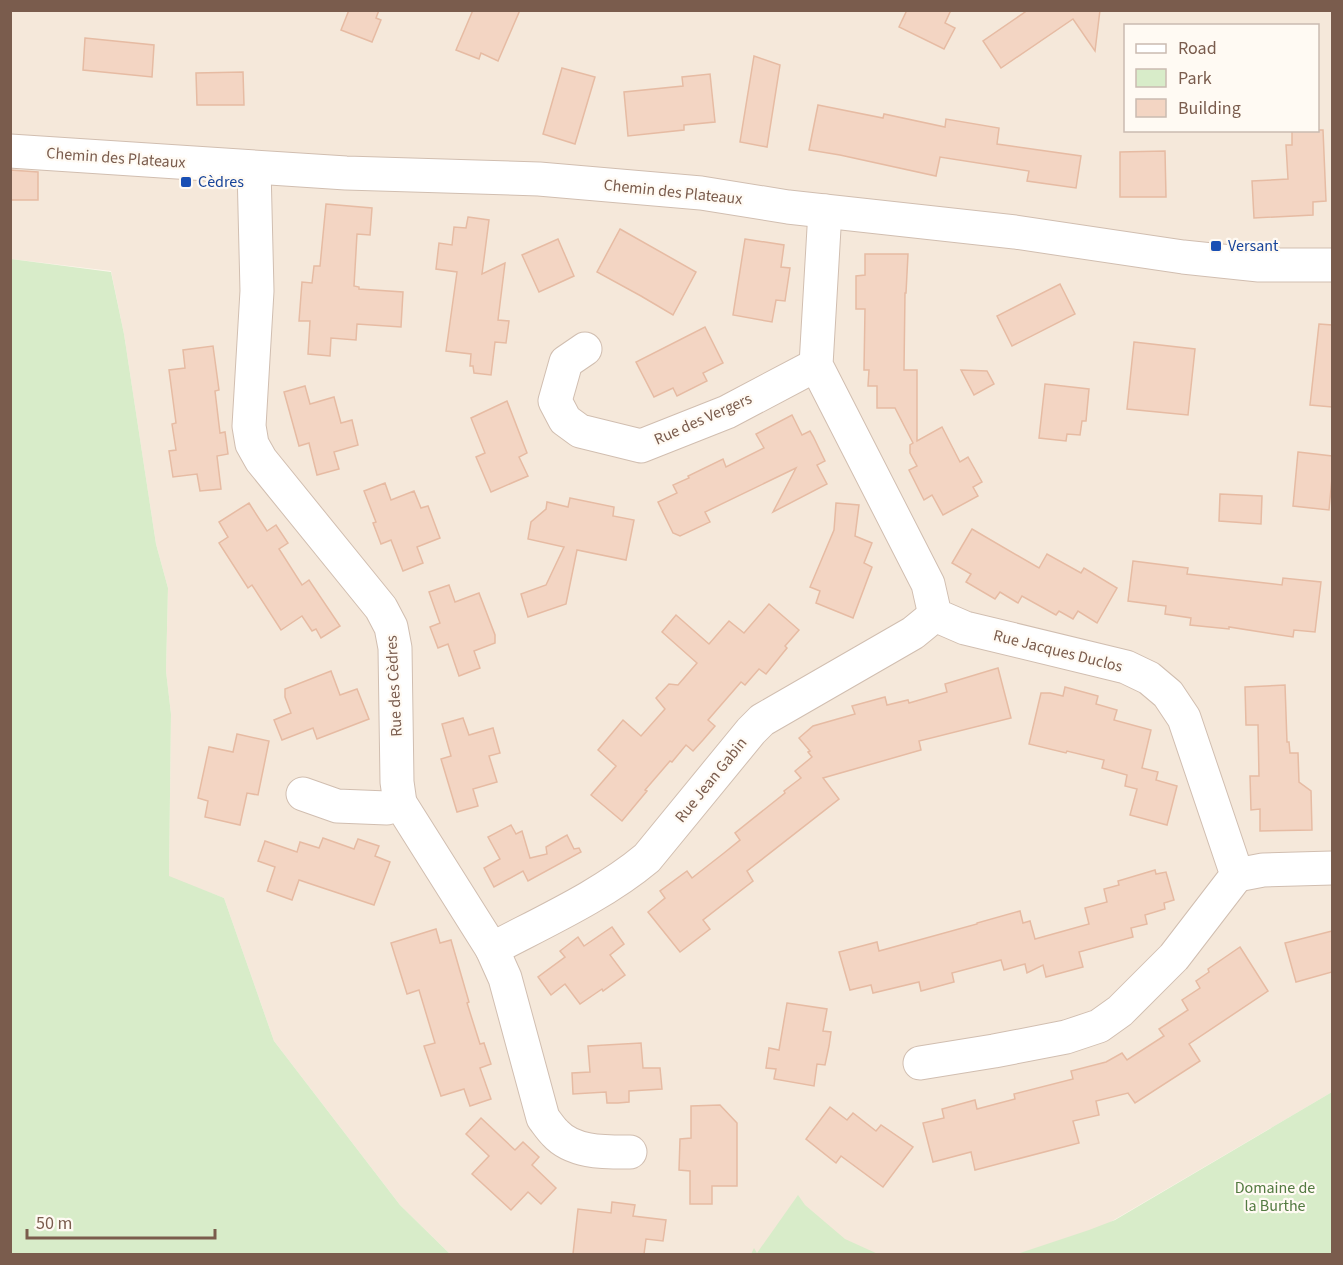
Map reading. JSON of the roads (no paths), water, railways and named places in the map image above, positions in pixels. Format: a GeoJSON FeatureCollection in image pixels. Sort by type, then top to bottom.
{"type":"FeatureCollection","features":[{"type":"Feature","properties":{"kind":"street","name":"Chemin des Plateaux"},"geometry":{"type":"LineString","coordinates":[[10,151],[346,173],[538,179],[701,193],[825,211],[1016,232],[1173,256],[1268,266],[1332,265]]}},
{"type":"Feature","properties":{"kind":"street","name":"Rue des Cèdres"},"geometry":{"type":"LineString","coordinates":[[254,168],[256,291],[249,426],[252,444],[261,460],[381,608],[391,627],[395,648],[397,782],[400,803],[492,949],[505,978],[543,1118],[555,1134],[570,1144],[596,1151],[630,1152]]}},
{"type":"Feature","properties":{"kind":"street"},"geometry":{"type":"LineString","coordinates":[[825,211],[816,365],[928,584],[935,615]]}},
{"type":"Feature","properties":{"kind":"street","name":"Rue des Vergers"},"geometry":{"type":"LineString","coordinates":[[585,349],[566,362],[555,401],[565,420],[580,431],[641,446],[727,412],[816,365]]}},
{"type":"Feature","properties":{"kind":"street","name":"Rue Jacques Duclos"},"geometry":{"type":"LineString","coordinates":[[935,615],[965,628],[1126,667],[1149,678],[1168,694],[1184,718],[1237,874]]}},
{"type":"Feature","properties":{"kind":"street","name":"Rue Jean Gabin"},"geometry":{"type":"LineString","coordinates":[[492,949],[628,874],[647,858],[762,720],[913,633],[935,615]]}},
{"type":"Feature","properties":{"kind":"street"},"geometry":{"type":"LineString","coordinates":[[303,794],[337,806],[387,808],[400,803]]}},
{"type":"Feature","properties":{"kind":"street"},"geometry":{"type":"LineString","coordinates":[[920,1063],[1066,1037],[1099,1026],[1120,1011],[1174,957],[1237,874],[1263,870],[1332,868]]}},
{"type":"Feature","properties":{"kind":"place","name":"Cèdres"},"geometry":{"type":"Point","coordinates":[186,182]}},
{"type":"Feature","properties":{"kind":"place","name":"Versant"},"geometry":{"type":"Point","coordinates":[1216,246]}},
{"type":"Feature","properties":{"kind":"park label","name":"Domaine de la Burthe"},"geometry":{"type":"Point","coordinates":[1275,1197]}}]}
